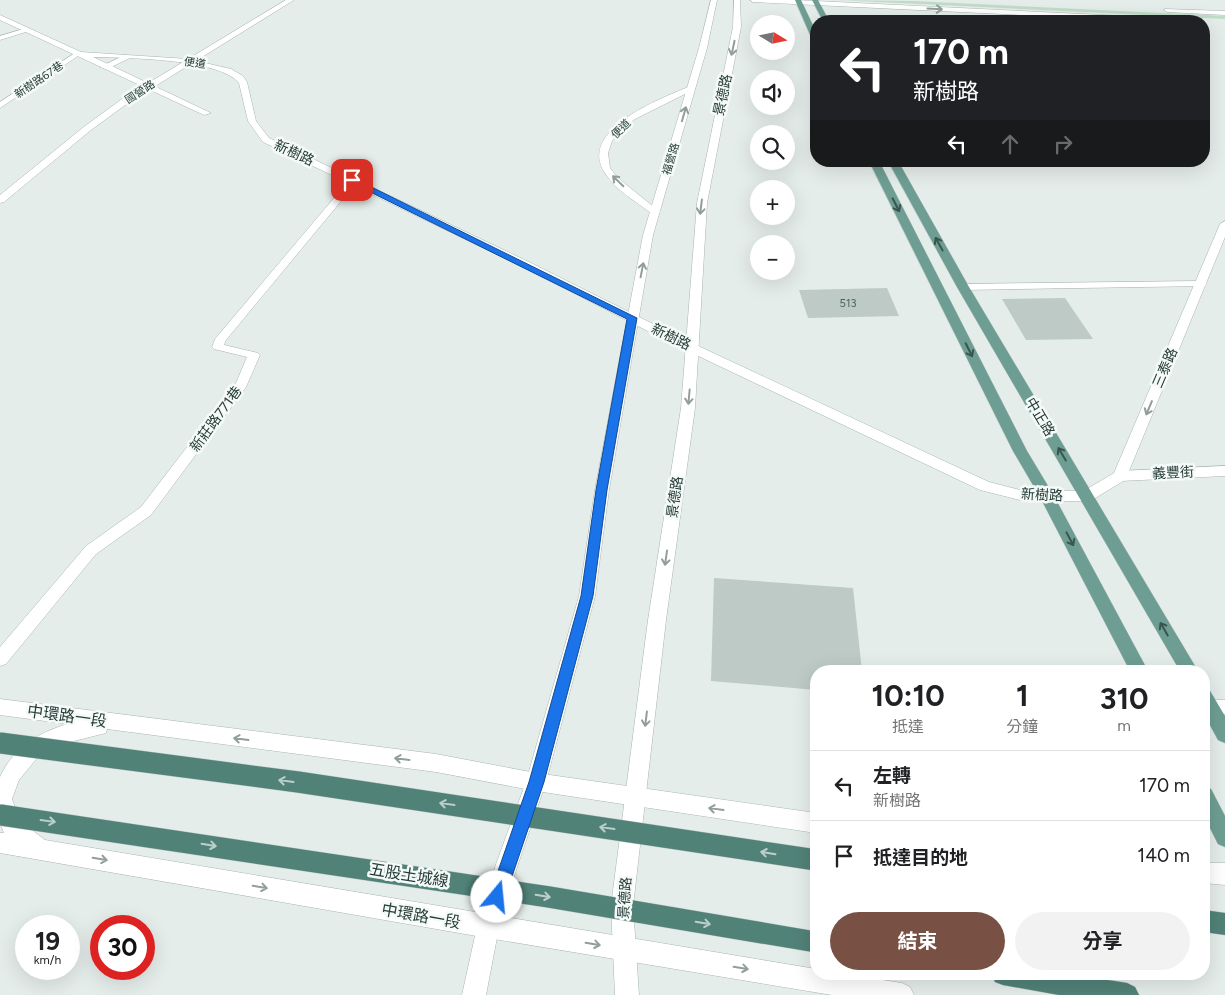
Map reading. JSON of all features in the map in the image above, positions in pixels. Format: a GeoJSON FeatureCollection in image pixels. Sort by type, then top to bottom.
{"type":"FeatureCollection","features":[{"type":"Feature","properties":{"kind":"highway"},"geometry":{"type":"LineString","coordinates":[[0,743],[308,784],[810,859]]}},
{"type":"Feature","properties":{"kind":"highway","name":"五股土城線"},"geometry":{"type":"LineString","coordinates":[[0,815],[550,897],[810,941]]}},
{"type":"Feature","properties":{"kind":"highway"},"geometry":{"type":"LineString","coordinates":[[1210,922],[1225,924]]}},
{"type":"Feature","properties":{"kind":"highway"},"geometry":{"type":"LineString","coordinates":[[1038,980],[1126,995]]}},
{"type":"Feature","properties":{"kind":"main road"},"geometry":{"type":"LineString","coordinates":[[799,1],[810,26]]}},
{"type":"Feature","properties":{"kind":"main road"},"geometry":{"type":"LineString","coordinates":[[816,2],[823,15]]}},
{"type":"Feature","properties":{"kind":"main road"},"geometry":{"type":"LineString","coordinates":[[877,167],[1020,451],[1047,496],[1136,665]]}},
{"type":"Feature","properties":{"kind":"main road","name":"中正路"},"geometry":{"type":"LineString","coordinates":[[897,167],[963,287],[1186,665]]}},
{"type":"Feature","properties":{"kind":"main road"},"geometry":{"type":"LineString","coordinates":[[1213,704],[1225,734]]}},
{"type":"Feature","properties":{"kind":"main road"},"geometry":{"type":"LineString","coordinates":[[1210,808],[1225,837]]}},
{"type":"Feature","properties":{"kind":"street","name":"國營路"},"geometry":{"type":"LineString","coordinates":[[0,200],[88,128],[148,86],[291,0]]}},
{"type":"Feature","properties":{"kind":"street","name":"福營路"},"geometry":{"type":"LineString","coordinates":[[474,995],[488,927],[506,867],[536,782],[587,596],[602,490],[648,235],[691,90],[714,0]]}},
{"type":"Feature","properties":{"kind":"street","name":"景德路"},"geometry":{"type":"LineString","coordinates":[[627,995],[622,906],[637,797],[657,620],[688,408],[694,348],[702,203],[737,27],[737,0]]}},
{"type":"Feature","properties":{"kind":"street"},"geometry":{"type":"LineString","coordinates":[[753,0],[1068,15]]}},
{"type":"Feature","properties":{"kind":"street"},"geometry":{"type":"LineString","coordinates":[[1157,10],[1225,13]]}},
{"type":"Feature","properties":{"kind":"street"},"geometry":{"type":"LineString","coordinates":[[0,17],[207,113]]}},
{"type":"Feature","properties":{"kind":"street","name":"便道"},"geometry":{"type":"LineString","coordinates":[[77,54],[189,62],[214,66],[239,77],[246,86],[251,120],[266,140]]}},
{"type":"Feature","properties":{"kind":"street","name":"新樹路"},"geometry":{"type":"LineString","coordinates":[[266,140],[352,180],[694,348],[985,486],[1024,496],[1087,496]]}},
{"type":"Feature","properties":{"kind":"street","name":"三泰路"},"geometry":{"type":"LineString","coordinates":[[1120,476],[1225,224]]}},
{"type":"Feature","properties":{"kind":"street"},"geometry":{"type":"LineString","coordinates":[[963,287],[1201,284]]}},
{"type":"Feature","properties":{"kind":"street"},"geometry":{"type":"LineString","coordinates":[[1087,496],[1120,476]]}},
{"type":"Feature","properties":{"kind":"street","name":"中環路一段"},"geometry":{"type":"LineString","coordinates":[[0,708],[436,763],[536,782],[810,822]]}},
{"type":"Feature","properties":{"kind":"street"},"geometry":{"type":"LineString","coordinates":[[39,848],[12,828],[2,799],[14,770],[37,745],[74,729],[125,724]]}},
{"type":"Feature","properties":{"kind":"street","name":"中環路一段"},"geometry":{"type":"LineString","coordinates":[[0,843],[39,848],[488,927],[810,980]]}},
{"type":"Feature","properties":{"kind":"street"},"geometry":{"type":"LineString","coordinates":[[1210,873],[1225,874]]}},
{"type":"Feature","properties":{"kind":"street","name":"中環路一段"},"geometry":{"type":"LineString","coordinates":[[811,980],[902,995]]}},
{"type":"Feature","properties":{"kind":"lane"},"geometry":{"type":"LineString","coordinates":[[0,38],[27,30]]}},
{"type":"Feature","properties":{"kind":"lane","name":"新樹路67巷"},"geometry":{"type":"LineString","coordinates":[[0,106],[77,54]]}},
{"type":"Feature","properties":{"kind":"lane"},"geometry":{"type":"LineString","coordinates":[[104,66],[128,58]]}},
{"type":"Feature","properties":{"kind":"lane","name":"便道"},"geometry":{"type":"LineString","coordinates":[[655,212],[618,183],[607,170],[603,154],[612,135],[629,120],[646,109],[691,90]]}},
{"type":"Feature","properties":{"kind":"lane","name":"新莊路771巷"},"geometry":{"type":"LineString","coordinates":[[0,659],[91,550],[146,511],[242,384],[254,355],[218,348],[221,339],[352,180]]}},
{"type":"Feature","properties":{"kind":"lane","name":"義豐街"},"geometry":{"type":"LineString","coordinates":[[1120,476],[1225,472]]}},
{"type":"Feature","properties":{"kind":"green space"},"geometry":{"type":"Polygon","coordinates":[[[837,0],[914,1],[1204,15],[1143,15],[837,0]]]}},
{"type":"Feature","properties":{"kind":"green space"},"geometry":{"type":"Polygon","coordinates":[[[1210,15],[1225,16],[1225,19],[1210,18],[1210,15]]]}},
{"type":"Feature","properties":{"kind":"building"},"geometry":{"type":"Polygon","coordinates":[[[887,288],[899,316],[808,318],[799,290],[887,288]]]}},
{"type":"Feature","properties":{"kind":"building"},"geometry":{"type":"Polygon","coordinates":[[[1065,298],[1093,339],[1026,340],[1002,299],[1065,298]]]}},
{"type":"Feature","properties":{"kind":"building"},"geometry":{"type":"Polygon","coordinates":[[[714,578],[853,588],[861,665],[810,665],[810,689],[711,681],[714,578]]]}},
{"type":"Feature","properties":{"kind":"route"},"geometry":{"type":"LineString","coordinates":[[352,180],[632,318],[602,490],[587,596],[536,782],[497,897]]}}]}
